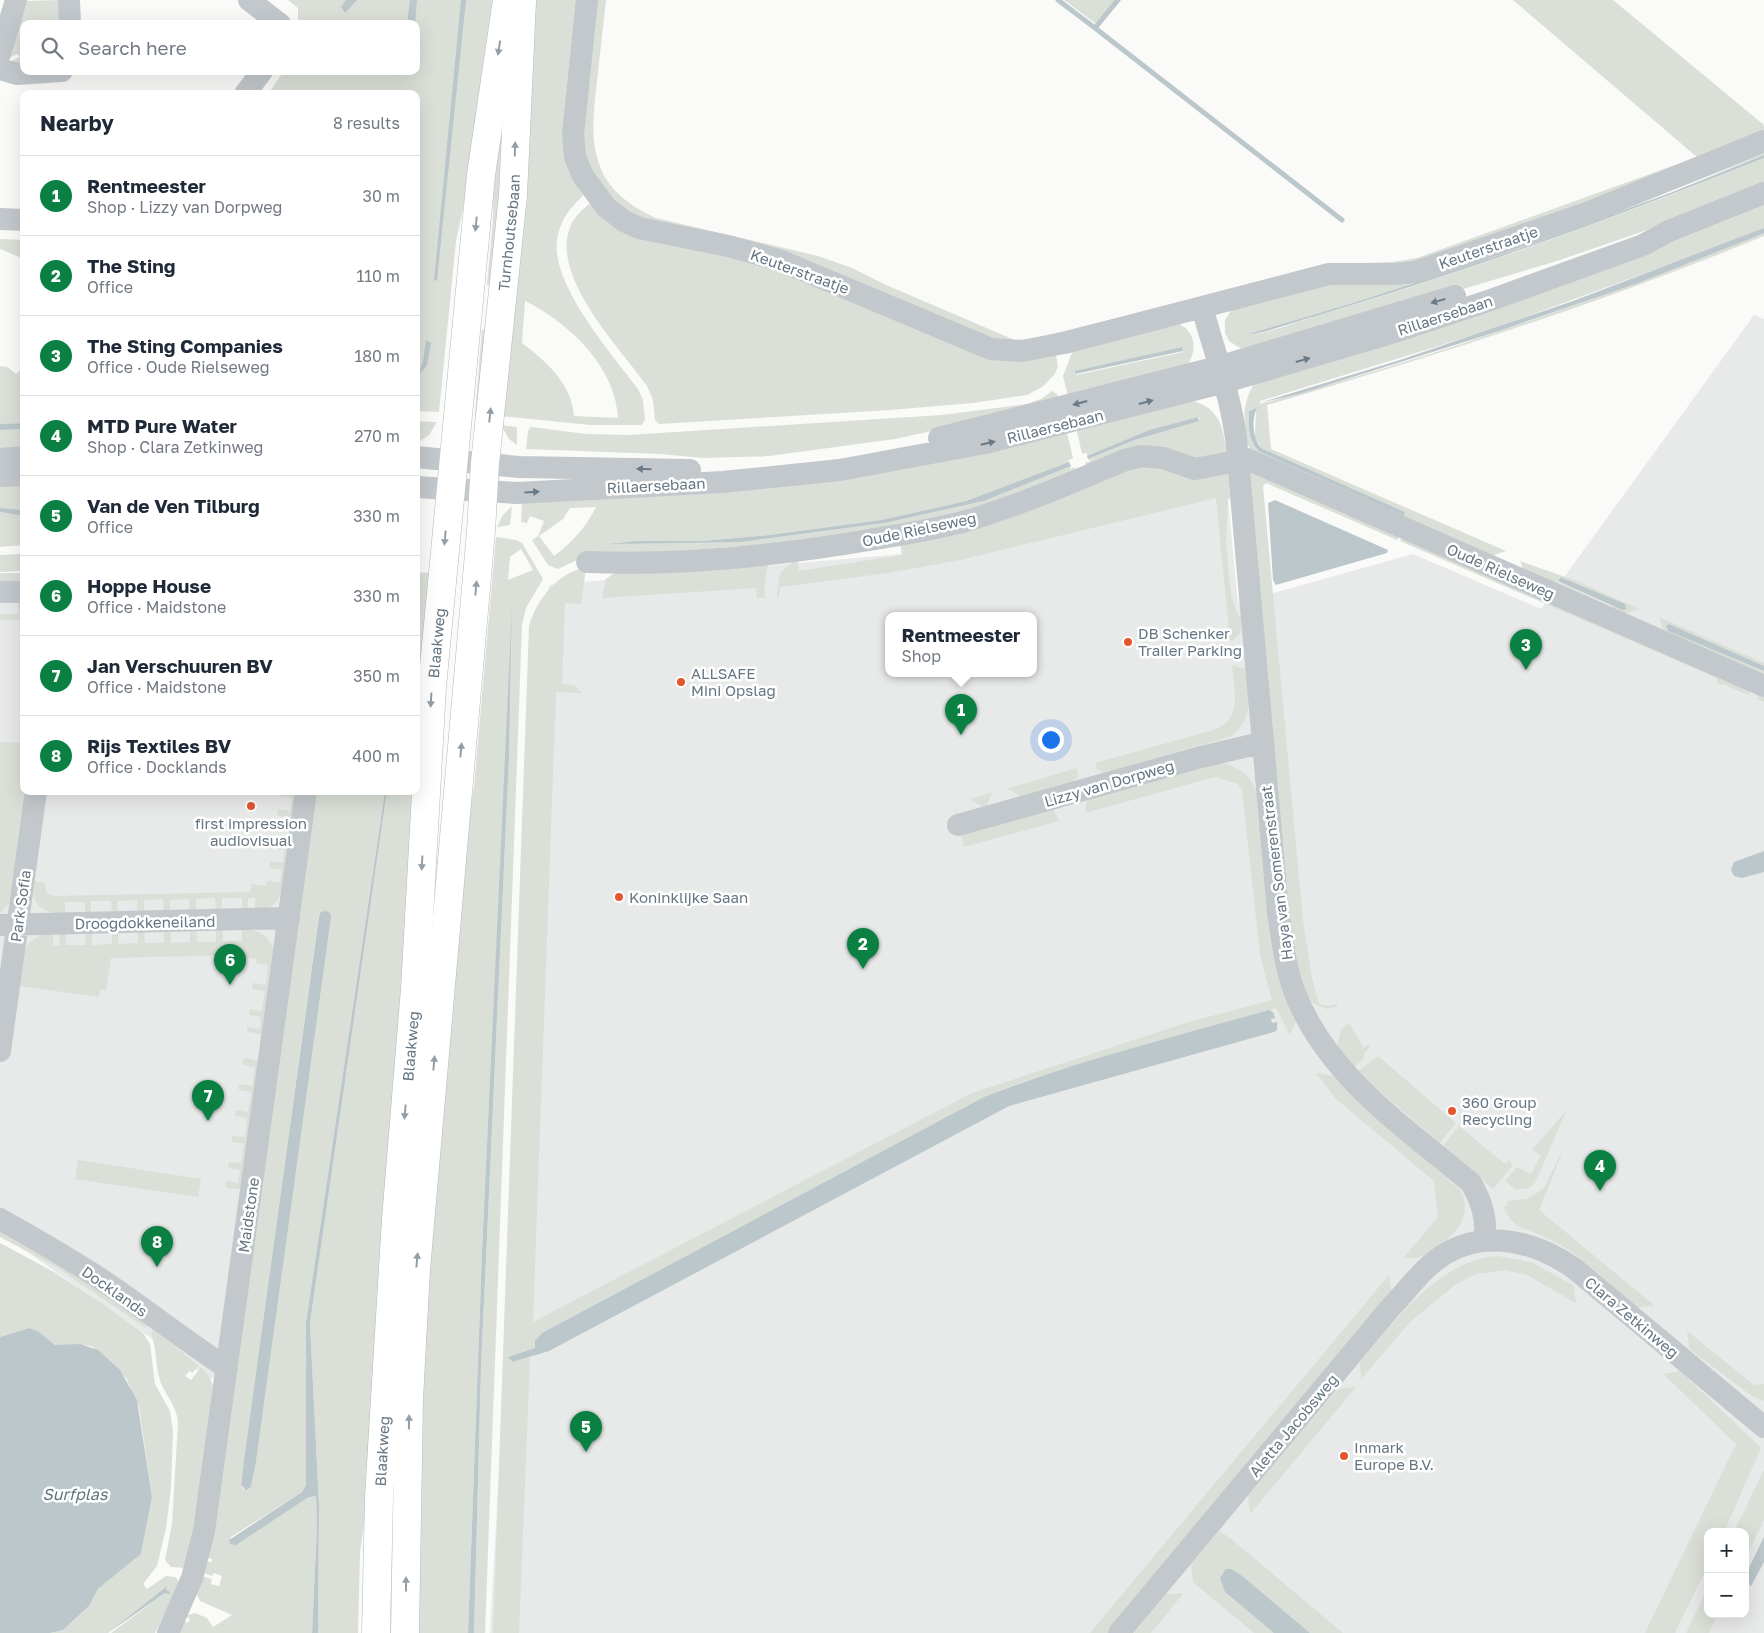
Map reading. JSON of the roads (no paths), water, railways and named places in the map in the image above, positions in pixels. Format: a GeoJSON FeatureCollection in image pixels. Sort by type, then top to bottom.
{"type":"FeatureCollection","features":[{"type":"Feature","properties":{"kind":"main road","name":"Turnhoutsebaan"},"geometry":{"type":"LineString","coordinates":[[453,461],[481,175],[507,0]]}},
{"type":"Feature","properties":{"kind":"main road","name":"Turnhoutsebaan"},"geometry":{"type":"LineString","coordinates":[[484,463],[514,195],[522,0]]}},
{"type":"Feature","properties":{"kind":"main road","name":"Blaakweg"},"geometry":{"type":"LineString","coordinates":[[376,1633],[379,1497],[396,1219],[415,989],[432,687],[453,461]]}},
{"type":"Feature","properties":{"kind":"main road","name":"Blaakweg"},"geometry":{"type":"LineString","coordinates":[[405,1633],[409,1399],[416,1269],[484,463]]}},
{"type":"Feature","properties":{"kind":"street"},"geometry":{"type":"LineString","coordinates":[[0,54],[16,0]]}},
{"type":"Feature","properties":{"kind":"street"},"geometry":{"type":"LineString","coordinates":[[70,0],[70,20]]}},
{"type":"Feature","properties":{"kind":"street"},"geometry":{"type":"LineString","coordinates":[[249,0],[275,20]]}},
{"type":"Feature","properties":{"kind":"street","name":"Keuterstraatje"},"geometry":{"type":"LineString","coordinates":[[587,0],[573,134],[575,157],[583,176],[594,193],[606,206],[624,221],[639,228],[728,246],[778,260],[954,335],[991,349],[1008,352],[1064,343],[1329,274],[1406,274],[1415,272],[1587,213],[1764,141]]}},
{"type":"Feature","properties":{"kind":"street"},"geometry":{"type":"LineString","coordinates":[[0,69],[20,74]]}},
{"type":"Feature","properties":{"kind":"street"},"geometry":{"type":"LineString","coordinates":[[248,90],[259,75]]}},
{"type":"Feature","properties":{"kind":"street","name":"Rillaersebaan"},"geometry":{"type":"LineString","coordinates":[[420,487],[517,493],[714,482],[840,470],[985,443],[1221,374],[1531,274],[1639,237],[1669,231],[1764,193]]}},
{"type":"Feature","properties":{"kind":"street"},"geometry":{"type":"LineString","coordinates":[[0,219],[20,220]]}},
{"type":"Feature","properties":{"kind":"street"},"geometry":{"type":"LineString","coordinates":[[1202,307],[1233,416],[1237,459]]}},
{"type":"Feature","properties":{"kind":"street","name":"Rillaersebaan"},"geometry":{"type":"LineString","coordinates":[[420,458],[520,467],[702,470],[836,458],[925,442],[1221,374]]}},
{"type":"Feature","properties":{"kind":"street","name":"Oude Rielseweg"},"geometry":{"type":"LineString","coordinates":[[587,562],[670,563],[751,557],[819,548],[919,531],[972,519],[1027,500],[1125,460],[1141,456],[1162,458],[1195,469],[1205,469],[1237,459],[1247,459],[1764,686]]}},
{"type":"Feature","properties":{"kind":"street"},"geometry":{"type":"LineString","coordinates":[[0,459],[20,457]]}},
{"type":"Feature","properties":{"kind":"street","name":"Haya van Somerenstraat"},"geometry":{"type":"LineString","coordinates":[[1237,459],[1261,744],[1283,950],[1289,976],[1301,1008],[1328,1054],[1353,1082],[1471,1183],[1485,1213],[1485,1241]]}},
{"type":"Feature","properties":{"kind":"street"},"geometry":{"type":"LineString","coordinates":[[0,476],[20,475]]}},
{"type":"Feature","properties":{"kind":"street"},"geometry":{"type":"LineString","coordinates":[[0,592],[20,592]]}},
{"type":"Feature","properties":{"kind":"street","name":"Lizzy van Dorpweg"},"geometry":{"type":"LineString","coordinates":[[958,824],[1201,757],[1261,744]]}},
{"type":"Feature","properties":{"kind":"street","name":"Park Sofia"},"geometry":{"type":"LineString","coordinates":[[0,1050],[9,925],[35,795]]}},
{"type":"Feature","properties":{"kind":"street","name":"Maidstone"},"geometry":{"type":"LineString","coordinates":[[168,1633],[186,1592],[200,1552],[305,795]]}},
{"type":"Feature","properties":{"kind":"street","name":"Droogdokkeneiland"},"geometry":{"type":"LineString","coordinates":[[9,925],[289,918]]}},
{"type":"Feature","properties":{"kind":"street","name":"Docklands"},"geometry":{"type":"LineString","coordinates":[[0,1220],[56,1250],[227,1368]]}},
{"type":"Feature","properties":{"kind":"street","name":"Clara Zetkinweg"},"geometry":{"type":"LineString","coordinates":[[1485,1241],[1509,1241],[1527,1244],[1554,1254],[1575,1269],[1764,1427]]}},
{"type":"Feature","properties":{"kind":"street","name":"Aletta Jacobsweg"},"geometry":{"type":"LineString","coordinates":[[1119,1633],[1391,1308],[1430,1265],[1444,1256],[1485,1241]]}},
{"type":"Feature","properties":{"kind":"water"},"geometry":{"type":"Polygon","coordinates":[[[346,0],[357,0],[345,13],[341,7],[346,0]]]}},
{"type":"Feature","properties":{"kind":"water"},"geometry":{"type":"Polygon","coordinates":[[[410,0],[417,0],[415,20],[408,20],[410,0]]]}},
{"type":"Feature","properties":{"kind":"water"},"geometry":{"type":"Polygon","coordinates":[[[461,0],[466,0],[437,280],[434,281],[461,0]]]}},
{"type":"Feature","properties":{"kind":"water"},"geometry":{"type":"Polygon","coordinates":[[[1764,155],[1764,158],[1653,201],[1486,262],[1373,299],[1280,327],[1248,334],[1356,302],[1518,249],[1670,193],[1764,155]]]}},
{"type":"Feature","properties":{"kind":"water"},"geometry":{"type":"Polygon","coordinates":[[[1764,228],[1764,233],[1638,283],[1496,332],[1299,394],[1259,403],[1400,360],[1573,301],[1764,228]]]}},
{"type":"Feature","properties":{"kind":"water"},"geometry":{"type":"Polygon","coordinates":[[[426,340],[431,343],[427,365],[420,374],[426,340]]]}},
{"type":"Feature","properties":{"kind":"water"},"geometry":{"type":"Polygon","coordinates":[[[1182,347],[1183,351],[1075,374],[1075,371],[1182,347]]]}},
{"type":"Feature","properties":{"kind":"water"},"geometry":{"type":"Polygon","coordinates":[[[1257,408],[1254,418],[1254,429],[1256,439],[1261,448],[1405,512],[1404,516],[1260,452],[1253,443],[1249,428],[1249,411],[1257,408]]]}},
{"type":"Feature","properties":{"kind":"water"},"geometry":{"type":"Polygon","coordinates":[[[1198,417],[1199,421],[1135,440],[1088,459],[1087,456],[1149,430],[1198,417]]]}},
{"type":"Feature","properties":{"kind":"water"},"geometry":{"type":"Polygon","coordinates":[[[20,423],[20,429],[0,430],[0,424],[20,423]]]}},
{"type":"Feature","properties":{"kind":"water"},"geometry":{"type":"Polygon","coordinates":[[[1069,462],[1071,466],[984,501],[885,523],[741,542],[609,544],[637,541],[703,541],[769,535],[881,520],[966,501],[1069,462]]]}},
{"type":"Feature","properties":{"kind":"water"},"geometry":{"type":"Polygon","coordinates":[[[1275,500],[1388,550],[1387,553],[1276,585],[1273,580],[1268,503],[1275,500]]]}},
{"type":"Feature","properties":{"kind":"water"},"geometry":{"type":"Polygon","coordinates":[[[0,508],[20,510],[20,515],[0,512],[0,508]]]}},
{"type":"Feature","properties":{"kind":"water"},"geometry":{"type":"Polygon","coordinates":[[[1560,577],[1625,604],[1626,609],[1622,610],[1558,581],[1560,577]]]}},
{"type":"Feature","properties":{"kind":"water"},"geometry":{"type":"Polygon","coordinates":[[[512,606],[509,757],[481,1368],[474,1633],[468,1633],[482,1252],[512,606]]]}},
{"type":"Feature","properties":{"kind":"water"},"geometry":{"type":"Polygon","coordinates":[[[1669,624],[1764,666],[1764,671],[1668,631],[1666,626],[1669,624]]]}},
{"type":"Feature","properties":{"kind":"water"},"geometry":{"type":"Polygon","coordinates":[[[384,795],[386,795],[310,1323],[319,1505],[318,1633],[312,1633],[317,1525],[316,1496],[307,1498],[236,1545],[230,1544],[229,1540],[302,1492],[306,1485],[306,1322],[384,795]]]}},
{"type":"Feature","properties":{"kind":"water"},"geometry":{"type":"Polygon","coordinates":[[[1764,851],[1764,872],[1742,878],[1734,876],[1731,870],[1734,862],[1764,851]]]}},
{"type":"Feature","properties":{"kind":"water"},"geometry":{"type":"Polygon","coordinates":[[[326,911],[330,913],[331,918],[256,1462],[251,1487],[246,1490],[241,1485],[244,1459],[319,916],[321,912],[326,911]]]}},
{"type":"Feature","properties":{"kind":"water"},"geometry":{"type":"Polygon","coordinates":[[[1269,1010],[1273,1012],[1275,1018],[1271,1019],[1272,1023],[1277,1022],[1277,1030],[1274,1032],[1009,1106],[549,1351],[513,1362],[508,1357],[535,1348],[535,1341],[542,1333],[984,1097],[1090,1061],[1269,1010]]]}},
{"type":"Feature","properties":{"kind":"water","name":"Surfplas"},"geometry":{"type":"Polygon","coordinates":[[[29,1328],[38,1331],[55,1345],[80,1344],[98,1350],[120,1370],[137,1400],[152,1497],[141,1554],[98,1589],[89,1606],[63,1630],[50,1633],[0,1633],[0,1337],[29,1328]]]}},
{"type":"Feature","properties":{"kind":"water"},"geometry":{"type":"Polygon","coordinates":[[[1764,1537],[1764,1562],[1751,1586],[1749,1585],[1749,1568],[1764,1537]]]}},
{"type":"Feature","properties":{"kind":"water"},"geometry":{"type":"Polygon","coordinates":[[[1226,1569],[1231,1569],[1241,1575],[1310,1633],[1274,1633],[1225,1592],[1220,1578],[1226,1569]]]}},
{"type":"Feature","properties":{"kind":"water"},"geometry":{"type":"Polygon","coordinates":[[[167,1586],[166,1590],[170,1592],[169,1594],[165,1593],[108,1633],[167,1586]]]}},
{"type":"Feature","properties":{"kind":"waterway"},"geometry":{"type":"LineString","coordinates":[[1058,0],[1095,28]]}},
{"type":"Feature","properties":{"kind":"waterway"},"geometry":{"type":"LineString","coordinates":[[1118,0],[1095,28],[1342,220]]}},
{"type":"Feature","properties":{"kind":"place","name":"DB Schenker Trailer Parking"},"geometry":{"type":"Point","coordinates":[1128,642]}},
{"type":"Feature","properties":{"kind":"place","name":"The Sting Companies"},"geometry":{"type":"Point","coordinates":[1526,670]}},
{"type":"Feature","properties":{"kind":"place","name":"ALLSAFE Mini Opslag"},"geometry":{"type":"Point","coordinates":[681,682]}},
{"type":"Feature","properties":{"kind":"place","name":"Rentmeester"},"geometry":{"type":"Point","coordinates":[961,735]}},
{"type":"Feature","properties":{"kind":"place","name":"first impression audiovisual"},"geometry":{"type":"Point","coordinates":[251,806]}},
{"type":"Feature","properties":{"kind":"place","name":"Koninklijke Saan"},"geometry":{"type":"Point","coordinates":[619,897]}},
{"type":"Feature","properties":{"kind":"place","name":"The Sting"},"geometry":{"type":"Point","coordinates":[863,969]}},
{"type":"Feature","properties":{"kind":"place","name":"Hoppe House"},"geometry":{"type":"Point","coordinates":[230,985]}},
{"type":"Feature","properties":{"kind":"place","name":"360 Group Recycling"},"geometry":{"type":"Point","coordinates":[1452,1111]}},
{"type":"Feature","properties":{"kind":"place","name":"Jan Verschuuren BV"},"geometry":{"type":"Point","coordinates":[208,1121]}},
{"type":"Feature","properties":{"kind":"place","name":"MTD Pure Water"},"geometry":{"type":"Point","coordinates":[1600,1191]}},
{"type":"Feature","properties":{"kind":"place","name":"Rijs Textiles BV"},"geometry":{"type":"Point","coordinates":[157,1267]}},
{"type":"Feature","properties":{"kind":"place","name":"Van de Ven Tilburg"},"geometry":{"type":"Point","coordinates":[586,1452]}},
{"type":"Feature","properties":{"kind":"place","name":"Inmark Europe B.V."},"geometry":{"type":"Point","coordinates":[1344,1456]}}]}
